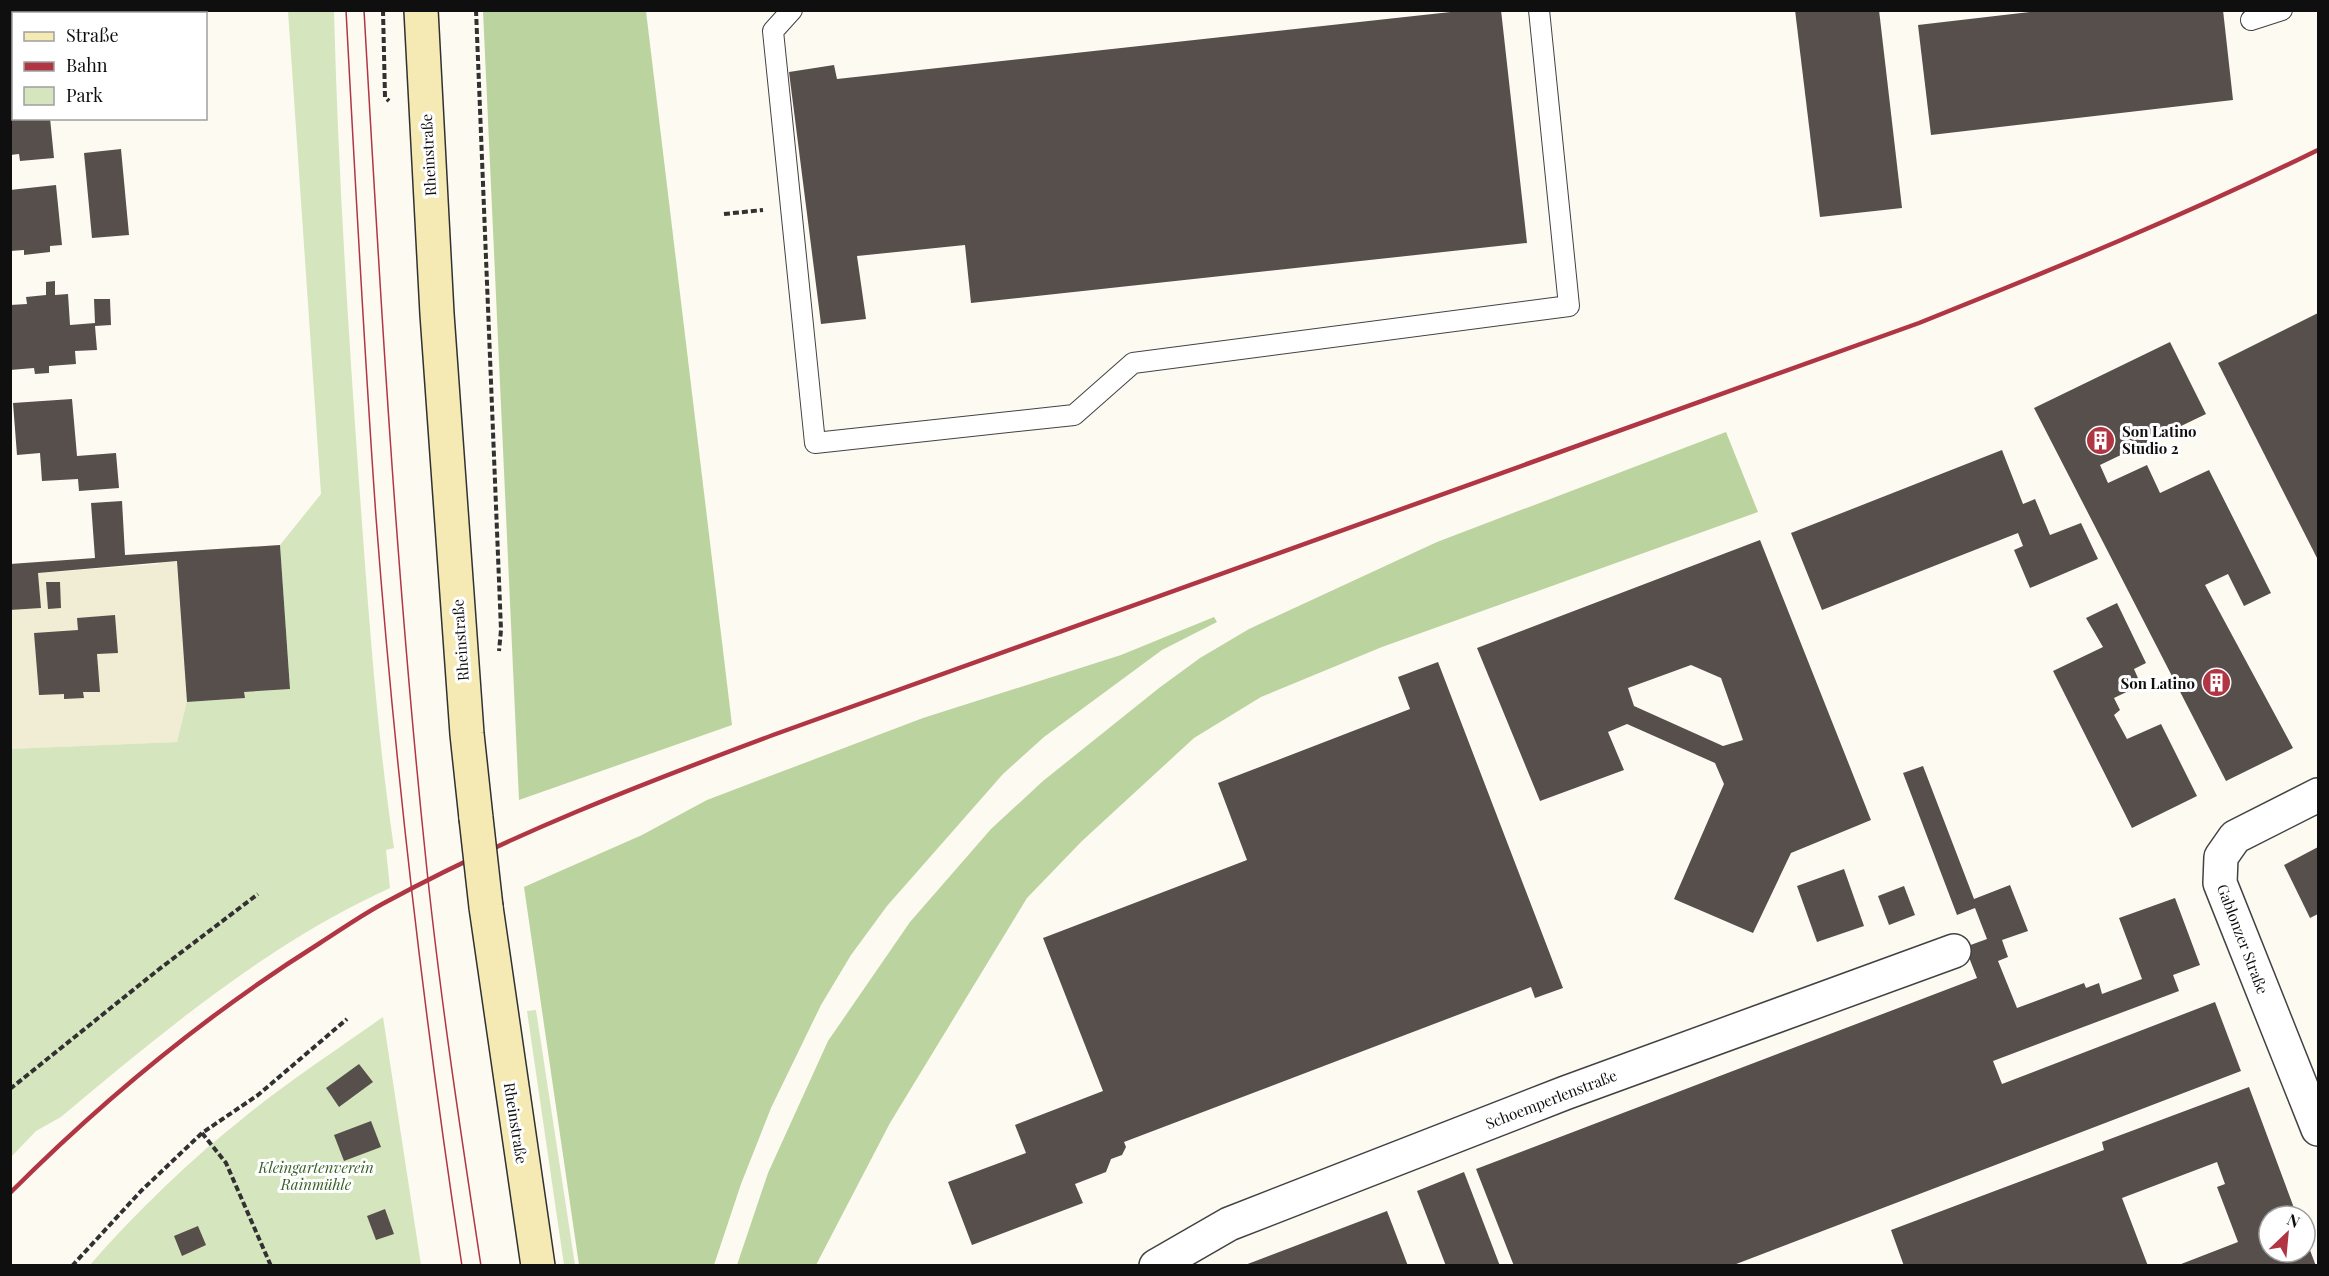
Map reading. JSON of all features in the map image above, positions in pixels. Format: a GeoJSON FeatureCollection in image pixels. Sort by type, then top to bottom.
{"type":"FeatureCollection","features":[{"type":"Feature","properties":{"kind":"main road","name":"Rheinstraße"},"geometry":{"type":"LineString","coordinates":[[421,10],[436,314],[466,734],[486,907],[538,1266]]}},
{"type":"Feature","properties":{"kind":"street","name":"Gablonzer Straße"},"geometry":{"type":"LineString","coordinates":[[2319,795],[2235,837],[2221,857],[2220,883],[2319,1129]]}},
{"type":"Feature","properties":{"kind":"street","name":"Schoemperlenstraße"},"geometry":{"type":"LineString","coordinates":[[1156,1266],[1228,1224],[1565,1093],[1954,951]]}},
{"type":"Feature","properties":{"kind":"lane"},"geometry":{"type":"LineString","coordinates":[[792,10],[773,31],[815,443],[1074,415],[1133,363],[1569,306],[1539,10]]}},
{"type":"Feature","properties":{"kind":"lane"},"geometry":{"type":"LineString","coordinates":[[2251,20],[2282,10]]}},
{"type":"Feature","properties":{"kind":"path"},"geometry":{"type":"LineString","coordinates":[[476,10],[501,630],[498,659]]}},
{"type":"Feature","properties":{"kind":"path"},"geometry":{"type":"LineString","coordinates":[[724,214],[772,210]]}},
{"type":"Feature","properties":{"kind":"path"},"geometry":{"type":"LineString","coordinates":[[10,1089],[158,970],[258,894]]}},
{"type":"Feature","properties":{"kind":"path"},"geometry":{"type":"LineString","coordinates":[[72,1266],[141,1191],[202,1134],[258,1095],[347,1019]]}},
{"type":"Feature","properties":{"kind":"path"},"geometry":{"type":"LineString","coordinates":[[202,1134],[226,1163],[272,1266]]}},
{"type":"Feature","properties":{"kind":"shaded area"},"geometry":{"type":"Polygon","coordinates":[[[280,545],[290,689],[244,692],[245,698],[188,702],[177,742],[11,749],[10,610],[41,608],[38,573],[159,564],[158,553],[280,545]]]}},
{"type":"Feature","properties":{"kind":"green space"},"geometry":{"type":"Polygon","coordinates":[[[288,11],[334,11],[344,246],[359,482],[377,711],[394,848],[386,850],[390,888],[301,935],[218,991],[61,1117],[36,1131],[11,1157],[10,749],[177,742],[187,702],[244,698],[244,692],[290,689],[280,545],[321,494],[288,11]]]}},
{"type":"Feature","properties":{"kind":"green space"},"geometry":{"type":"Polygon","coordinates":[[[483,11],[646,11],[732,725],[519,800],[483,11]]]}},
{"type":"Feature","properties":{"kind":"green space"},"geometry":{"type":"Polygon","coordinates":[[[1726,432],[1758,512],[1382,647],[1261,697],[1194,738],[1082,841],[1027,898],[890,1123],[816,1265],[737,1265],[768,1173],[828,1041],[910,922],[991,829],[1043,781],[1159,688],[1200,658],[1249,629],[1437,542],[1726,432]]]}},
{"type":"Feature","properties":{"kind":"green space"},"geometry":{"type":"Polygon","coordinates":[[[1214,617],[1217,622],[1162,650],[1044,737],[1003,774],[887,906],[851,955],[821,1005],[771,1108],[741,1184],[714,1265],[579,1265],[524,887],[642,835],[707,800],[923,718],[1121,655],[1214,617]]]}},
{"type":"Feature","properties":{"kind":"green space"},"geometry":{"type":"Polygon","coordinates":[[[536,1010],[575,1265],[564,1265],[527,1011],[536,1010]]]}},
{"type":"Feature","properties":{"kind":"green space","name":"Kleingartenverein Rainmühle"},"geometry":{"type":"Polygon","coordinates":[[[383,1017],[421,1265],[89,1266],[165,1187],[226,1132],[280,1089],[383,1017]]]}},
{"type":"Feature","properties":{"kind":"building"},"geometry":{"type":"Polygon","coordinates":[[[10,10],[50,10],[50,12],[12,12],[12,56],[10,56],[10,10]]]}},
{"type":"Feature","properties":{"kind":"building"},"geometry":{"type":"Polygon","coordinates":[[[89,10],[133,10],[133,12],[89,12],[89,10]]]}},
{"type":"Feature","properties":{"kind":"building"},"geometry":{"type":"Polygon","coordinates":[[[1469,10],[1501,10],[1527,243],[971,303],[965,245],[857,256],[866,319],[821,324],[789,72],[834,65],[837,79],[1469,10]]]}},
{"type":"Feature","properties":{"kind":"building"},"geometry":{"type":"Polygon","coordinates":[[[1795,10],[1879,10],[1902,208],[1820,217],[1795,10]]]}},
{"type":"Feature","properties":{"kind":"building"},"geometry":{"type":"Polygon","coordinates":[[[2047,10],[2223,10],[2233,100],[1931,135],[1918,25],[2047,10]]]}},
{"type":"Feature","properties":{"kind":"building"},"geometry":{"type":"Polygon","coordinates":[[[12,92],[12,120],[50,120],[54,158],[20,161],[19,154],[10,155],[10,93],[12,92]]]}},
{"type":"Feature","properties":{"kind":"building"},"geometry":{"type":"Polygon","coordinates":[[[121,149],[129,235],[92,238],[84,153],[121,149]]]}},
{"type":"Feature","properties":{"kind":"building"},"geometry":{"type":"Polygon","coordinates":[[[56,185],[62,245],[50,246],[50,252],[24,255],[24,250],[10,251],[10,190],[56,185]]]}},
{"type":"Feature","properties":{"kind":"building"},"geometry":{"type":"Polygon","coordinates":[[[55,281],[55,295],[68,294],[70,325],[95,323],[94,299],[110,299],[111,325],[95,326],[97,350],[75,351],[76,364],[49,366],[49,373],[35,374],[34,368],[10,370],[10,305],[27,304],[26,297],[46,295],[46,282],[55,281]]]}},
{"type":"Feature","properties":{"kind":"building"},"geometry":{"type":"Polygon","coordinates":[[[2318,313],[2318,560],[2218,363],[2318,313]]]}},
{"type":"Feature","properties":{"kind":"building"},"geometry":{"type":"Polygon","coordinates":[[[2170,342],[2206,414],[2100,465],[2108,483],[2147,465],[2160,493],[2209,470],[2271,593],[2244,606],[2228,574],[2205,585],[2293,748],[2226,781],[2034,408],[2170,342]]]}},
{"type":"Feature","properties":{"kind":"building"},"geometry":{"type":"Polygon","coordinates":[[[72,399],[77,456],[116,453],[119,488],[79,491],[78,479],[42,481],[40,453],[17,455],[13,403],[72,399]]]}},
{"type":"Feature","properties":{"kind":"building"},"geometry":{"type":"Polygon","coordinates":[[[2002,450],[2023,504],[2035,499],[2050,535],[2081,523],[2098,559],[2030,588],[2014,550],[2023,546],[2018,533],[1822,610],[1791,533],[2002,450]]]}},
{"type":"Feature","properties":{"kind":"building"},"geometry":{"type":"Polygon","coordinates":[[[122,501],[125,555],[280,545],[290,689],[244,692],[245,698],[187,702],[177,561],[38,573],[41,608],[10,610],[10,564],[95,558],[91,503],[122,501]]]}},
{"type":"Feature","properties":{"kind":"building"},"geometry":{"type":"Polygon","coordinates":[[[1760,540],[1871,820],[1791,853],[1753,933],[1674,899],[1724,784],[1715,763],[1627,724],[1608,732],[1624,770],[1540,801],[1477,648],[1760,540]],[[1691,665],[1628,688],[1634,706],[1723,746],[1743,740],[1721,678],[1691,665]]]}},
{"type":"Feature","properties":{"kind":"building"},"geometry":{"type":"Polygon","coordinates":[[[46,582],[60,582],[61,608],[48,609],[46,582]]]}},
{"type":"Feature","properties":{"kind":"building"},"geometry":{"type":"Polygon","coordinates":[[[2117,603],[2146,663],[2134,669],[2141,685],[2114,698],[2120,710],[2114,715],[2127,739],[2161,724],[2197,796],[2132,828],[2053,671],[2103,647],[2086,618],[2117,603]]]}},
{"type":"Feature","properties":{"kind":"building"},"geometry":{"type":"Polygon","coordinates":[[[115,615],[118,653],[97,654],[100,692],[83,692],[84,698],[64,699],[64,694],[39,695],[34,633],[78,630],[77,618],[115,615]]]}},
{"type":"Feature","properties":{"kind":"building"},"geometry":{"type":"Polygon","coordinates":[[[1438,662],[1563,988],[1535,998],[1531,987],[1124,1142],[1126,1147],[1122,1155],[1111,1159],[1106,1172],[1075,1184],[1083,1203],[972,1245],[948,1182],[1026,1153],[1015,1125],[1103,1091],[1043,938],[1247,860],[1218,783],[1410,709],[1398,677],[1438,662]]]}},
{"type":"Feature","properties":{"kind":"building"},"geometry":{"type":"Polygon","coordinates":[[[1923,766],[1974,899],[2010,885],[2028,931],[2002,940],[2008,957],[1998,961],[2017,1008],[2084,983],[2086,988],[2099,983],[2102,994],[2142,979],[2119,918],[2175,898],[2200,965],[2173,975],[2179,991],[1993,1061],[2002,1084],[2215,1002],[2241,1071],[1731,1266],[1514,1266],[1476,1169],[1977,978],[1965,947],[1987,939],[1975,908],[1957,915],[1903,773],[1923,766]]]}},
{"type":"Feature","properties":{"kind":"building"},"geometry":{"type":"Polygon","coordinates":[[[2318,847],[2318,914],[2310,918],[2284,865],[2318,847]]]}},
{"type":"Feature","properties":{"kind":"building"},"geometry":{"type":"Polygon","coordinates":[[[1844,869],[1864,926],[1817,942],[1797,886],[1844,869]]]}},
{"type":"Feature","properties":{"kind":"building"},"geometry":{"type":"Polygon","coordinates":[[[1904,886],[1915,915],[1889,925],[1878,896],[1904,886]]]}},
{"type":"Feature","properties":{"kind":"building"},"geometry":{"type":"Polygon","coordinates":[[[359,1064],[373,1082],[339,1107],[326,1088],[359,1064]]]}},
{"type":"Feature","properties":{"kind":"building"},"geometry":{"type":"Polygon","coordinates":[[[2249,1087],[2293,1204],[2257,1204],[2257,1264],[2315,1264],[2316,1266],[2176,1266],[2238,1242],[2217,1187],[2225,1184],[2217,1162],[2122,1198],[2148,1266],[1904,1266],[1891,1230],[2104,1150],[2102,1142],[2249,1087]]]}},
{"type":"Feature","properties":{"kind":"building"},"geometry":{"type":"Polygon","coordinates":[[[371,1121],[381,1147],[344,1161],[334,1135],[371,1121]]]}},
{"type":"Feature","properties":{"kind":"building"},"geometry":{"type":"Polygon","coordinates":[[[1464,1172],[1500,1266],[1446,1266],[1417,1191],[1464,1172]]]}},
{"type":"Feature","properties":{"kind":"building"},"geometry":{"type":"Polygon","coordinates":[[[385,1209],[394,1234],[376,1240],[367,1216],[385,1209]]]}},
{"type":"Feature","properties":{"kind":"building"},"geometry":{"type":"Polygon","coordinates":[[[1387,1211],[1408,1266],[1245,1266],[1245,1265],[1387,1211]]]}},
{"type":"Feature","properties":{"kind":"building"},"geometry":{"type":"Polygon","coordinates":[[[198,1226],[206,1245],[182,1256],[174,1236],[198,1226]]]}},
{"type":"Feature","properties":{"kind":"tram line"},"geometry":{"type":"LineString","coordinates":[[346,10],[376,517],[392,704],[423,986],[462,1266]]}},
{"type":"Feature","properties":{"kind":"tram line"},"geometry":{"type":"LineString","coordinates":[[364,10],[405,641],[437,955],[481,1266]]}},
{"type":"Feature","properties":{"kind":"railway"},"geometry":{"type":"LineString","coordinates":[[10,1193],[83,1124],[158,1059],[278,970],[377,907],[528,833],[625,792],[773,735],[1919,323],[2120,240],[2318,150]]}},
{"type":"Feature","properties":{"kind":"place","name":"Son Latino Studio 2"},"geometry":{"type":"Point","coordinates":[2101,440]}},
{"type":"Feature","properties":{"kind":"place","name":"Son Latino"},"geometry":{"type":"Point","coordinates":[2216,683]}}]}
